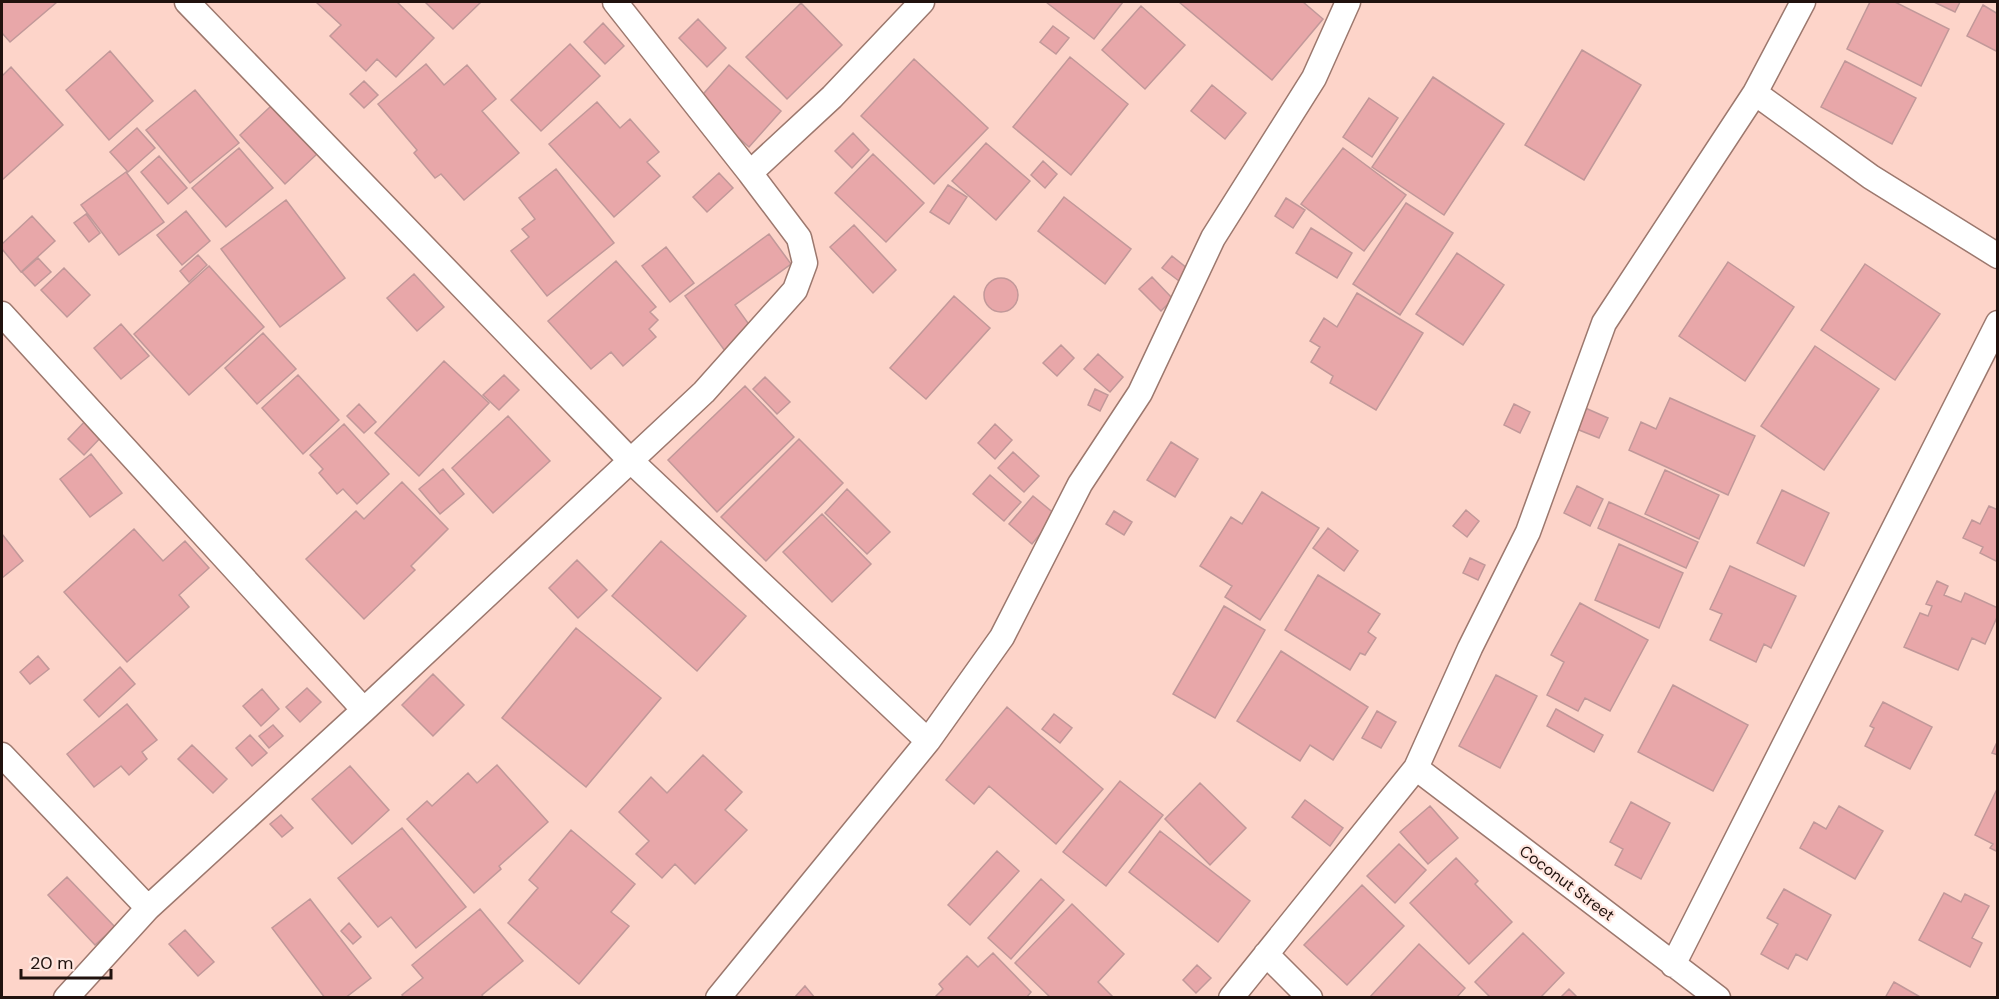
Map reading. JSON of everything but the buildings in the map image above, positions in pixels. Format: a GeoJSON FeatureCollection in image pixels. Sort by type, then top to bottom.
{"type":"FeatureCollection","features":[{"type":"Feature","properties":{"kind":"street"},"geometry":{"type":"LineString","coordinates":[[187,2],[630,460],[928,741]]}},
{"type":"Feature","properties":{"kind":"street"},"geometry":{"type":"LineString","coordinates":[[66,998],[148,908],[364,710],[704,392],[795,290],[805,262],[799,238],[615,2]]}},
{"type":"Feature","properties":{"kind":"street"},"geometry":{"type":"LineString","coordinates":[[750,173],[832,97],[922,2]]}},
{"type":"Feature","properties":{"kind":"street"},"geometry":{"type":"LineString","coordinates":[[718,998],[928,741],[1002,638],[1080,484],[1140,393],[1213,238],[1314,78],[1348,2]]}},
{"type":"Feature","properties":{"kind":"street"},"geometry":{"type":"LineString","coordinates":[[1231,998],[1416,768],[1470,648],[1528,532],[1605,323],[1755,93],[1803,2]]}},
{"type":"Feature","properties":{"kind":"street"},"geometry":{"type":"LineString","coordinates":[[1755,93],[1871,177],[1998,256]]}},
{"type":"Feature","properties":{"kind":"street"},"geometry":{"type":"LineString","coordinates":[[2,314],[364,710]]}},
{"type":"Feature","properties":{"kind":"street"},"geometry":{"type":"LineString","coordinates":[[1673,965],[1998,323]]}},
{"type":"Feature","properties":{"kind":"street"},"geometry":{"type":"LineString","coordinates":[[2,755],[148,908]]}},
{"type":"Feature","properties":{"kind":"street","name":"Coconut Street"},"geometry":{"type":"LineString","coordinates":[[1416,768],[1718,998]]}},
{"type":"Feature","properties":{"kind":"street"},"geometry":{"type":"LineString","coordinates":[[1266,954],[1310,998]]}}]}
